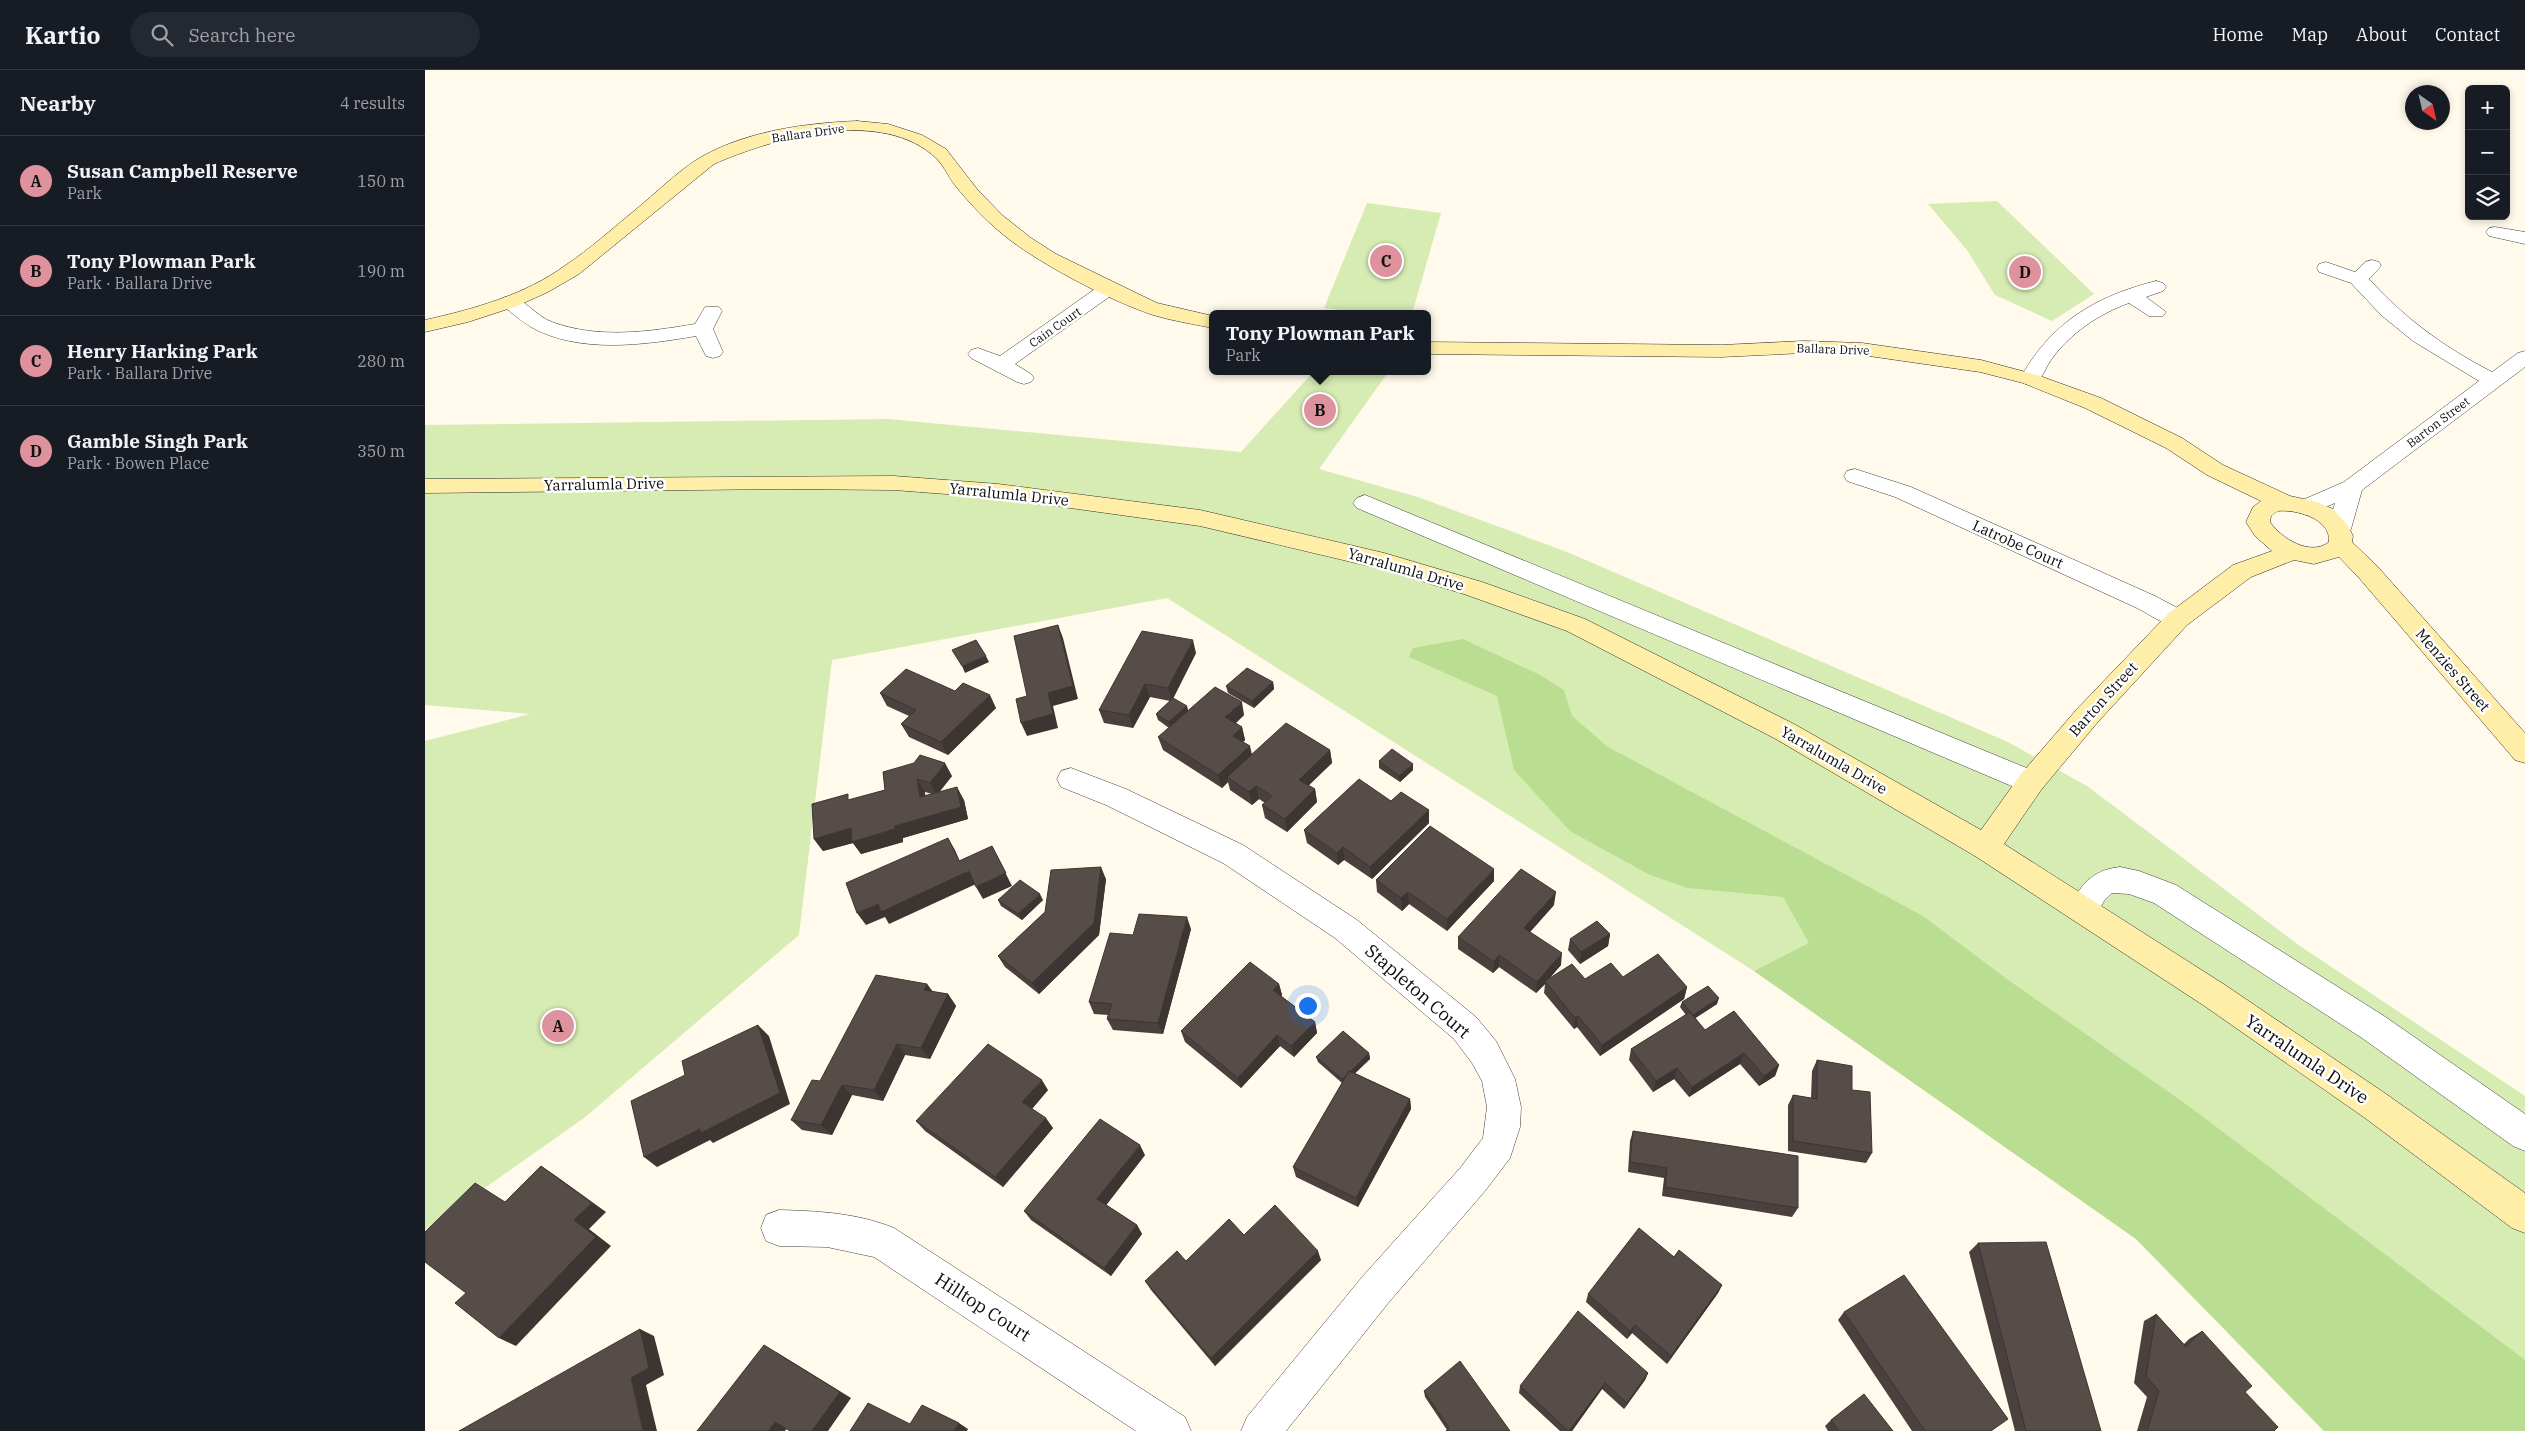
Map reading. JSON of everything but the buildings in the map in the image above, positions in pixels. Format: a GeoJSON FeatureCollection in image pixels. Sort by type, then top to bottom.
{"type":"FeatureCollection","features":[{"type":"Feature","properties":{"kind":"street","name":"Ballara Drive"},"geometry":{"type":"LineString","coordinates":[[425,326],[461,318],[510,302],[541,288],[573,270],[708,160],[756,141],[799,132],[847,126],[893,130],[921,141],[941,153],[990,215],[1035,249],[1109,288],[1161,311],[1209,321]]}},
{"type":"Feature","properties":{"kind":"street"},"geometry":{"type":"LineString","coordinates":[[2495,232],[2525,238]]}},
{"type":"Feature","properties":{"kind":"street"},"geometry":{"type":"LineString","coordinates":[[2327,268],[2365,273],[2391,314],[2436,350],[2493,380]]}},
{"type":"Feature","properties":{"kind":"street"},"geometry":{"type":"LineString","coordinates":[[2030,379],[2037,363],[2060,333],[2092,313],[2130,295],[2156,287]]}},
{"type":"Feature","properties":{"kind":"street","name":"Cain Court"},"geometry":{"type":"LineString","coordinates":[[1001,365],[1109,288]]}},
{"type":"Feature","properties":{"kind":"street"},"geometry":{"type":"LineString","coordinates":[[2130,295],[2156,312]]}},
{"type":"Feature","properties":{"kind":"street"},"geometry":{"type":"LineString","coordinates":[[510,302],[540,324],[560,331],[601,339],[638,338],[703,329]]}},
{"type":"Feature","properties":{"kind":"street"},"geometry":{"type":"LineString","coordinates":[[712,310],[703,329],[713,352]]}},
{"type":"Feature","properties":{"kind":"street","name":"Ballara Drive"},"geometry":{"type":"LineString","coordinates":[[1431,348],[1721,351],[1804,347],[1863,349],[1981,366],[2030,379],[2093,403],[2174,444],[2215,470],[2326,516],[2339,536]]}},
{"type":"Feature","properties":{"kind":"street"},"geometry":{"type":"LineString","coordinates":[[978,354],[1024,378]]}},
{"type":"Feature","properties":{"kind":"street","name":"Barton Street"},"geometry":{"type":"LineString","coordinates":[[2296,505],[2352,487],[2525,357]]}},
{"type":"Feature","properties":{"kind":"street","name":"Ballara Drive"},"geometry":{"type":"LineString","coordinates":[[2215,470],[2281,546],[2303,553]]}},
{"type":"Feature","properties":{"kind":"street","name":"Latrobe Court"},"geometry":{"type":"LineString","coordinates":[[1855,476],[1903,492],[2146,602],[2178,619]]}},
{"type":"Feature","properties":{"kind":"street","name":"Yarralumla Drive"},"geometry":{"type":"LineString","coordinates":[[425,486],[783,482],[894,483],[998,491],[1200,518],[1383,561],[1473,588],[1576,625],[1784,731],[1985,846],[2214,995],[2377,1107],[2525,1215]]}},
{"type":"Feature","properties":{"kind":"street"},"geometry":{"type":"LineString","coordinates":[[2339,536],[2352,487]]}},
{"type":"Feature","properties":{"kind":"street"},"geometry":{"type":"LineString","coordinates":[[1365,503],[2031,782]]}},
{"type":"Feature","properties":{"kind":"street"},"geometry":{"type":"LineString","coordinates":[[2261,522],[2264,508],[2273,504],[2296,505]]}},
{"type":"Feature","properties":{"kind":"street","name":"Barton Street"},"geometry":{"type":"LineString","coordinates":[[2242,571],[2261,522]]}},
{"type":"Feature","properties":{"kind":"street","name":"Barton Street"},"geometry":{"type":"LineString","coordinates":[[1985,846],[2031,782],[2087,716],[2178,619],[2242,571],[2303,553],[2325,554],[2335,550],[2339,536]]}},
{"type":"Feature","properties":{"kind":"street","name":"Menzies Street"},"geometry":{"type":"LineString","coordinates":[[2339,536],[2381,589],[2525,752]]}},
{"type":"Feature","properties":{"kind":"street","name":"Menzies Street"},"geometry":{"type":"LineString","coordinates":[[2303,553],[2381,589]]}},
{"type":"Feature","properties":{"kind":"street"},"geometry":{"type":"LineString","coordinates":[[1576,625],[1618,609]]}},
{"type":"Feature","properties":{"kind":"street","name":"Stapleton Court"},"geometry":{"type":"LineString","coordinates":[[1071,779],[1116,797],[1233,854],[1346,929],[1465,1028],[1484,1052],[1498,1079],[1504,1107],[1503,1127],[1498,1146],[1473,1179],[1376,1289],[1261,1431]]}},
{"type":"Feature","properties":{"kind":"street"},"geometry":{"type":"LineString","coordinates":[[2083,910],[2095,889],[2103,883],[2115,880],[2147,886],[2165,894],[2373,1027],[2525,1134]]}},
{"type":"Feature","properties":{"kind":"street","name":"Hilltop Court"},"geometry":{"type":"LineString","coordinates":[[779,1228],[827,1229],[881,1241],[1171,1431]]}},
{"type":"Feature","properties":{"kind":"green space"},"geometry":{"type":"Polygon","coordinates":[[[1997,201],[2094,294],[2052,321],[1995,295],[1967,250],[1928,204],[1997,201]]]}},
{"type":"Feature","properties":{"kind":"green space"},"geometry":{"type":"Polygon","coordinates":[[[1367,203],[1441,213],[1413,310],[1340,310],[1324,308],[1367,203]]]}},
{"type":"Feature","properties":{"kind":"green space"},"geometry":{"type":"Polygon","coordinates":[[[1310,375],[1386,375],[1319,469],[1418,497],[1567,552],[2008,742],[2087,786],[2300,946],[2525,1096],[2525,1431],[2324,1431],[2136,1239],[1754,971],[1167,598],[832,660],[799,935],[584,1118],[425,1230],[425,741],[530,714],[425,705],[425,425],[888,419],[1241,452],[1310,375]]]}},
{"type":"Feature","properties":{"kind":"green space"},"geometry":{"type":"Polygon","coordinates":[[[1463,639],[1540,675],[1564,690],[1572,716],[1608,747],[1923,916],[2007,979],[2190,1107],[2525,1360],[2525,1431],[2324,1431],[2136,1239],[1754,971],[1809,943],[1783,897],[1688,888],[1650,875],[1570,831],[1514,770],[1497,696],[1409,657],[1413,648],[1463,639]]]}},
{"type":"Feature","properties":{"kind":"place","name":"Henry Harking Park"},"geometry":{"type":"Point","coordinates":[1386,261]}},
{"type":"Feature","properties":{"kind":"place","name":"Gamble Singh Park"},"geometry":{"type":"Point","coordinates":[2025,272]}},
{"type":"Feature","properties":{"kind":"place","name":"Tony Plowman Park"},"geometry":{"type":"Point","coordinates":[1320,410]}},
{"type":"Feature","properties":{"kind":"place","name":"Susan Campbell Reserve"},"geometry":{"type":"Point","coordinates":[558,1026]}}]}
